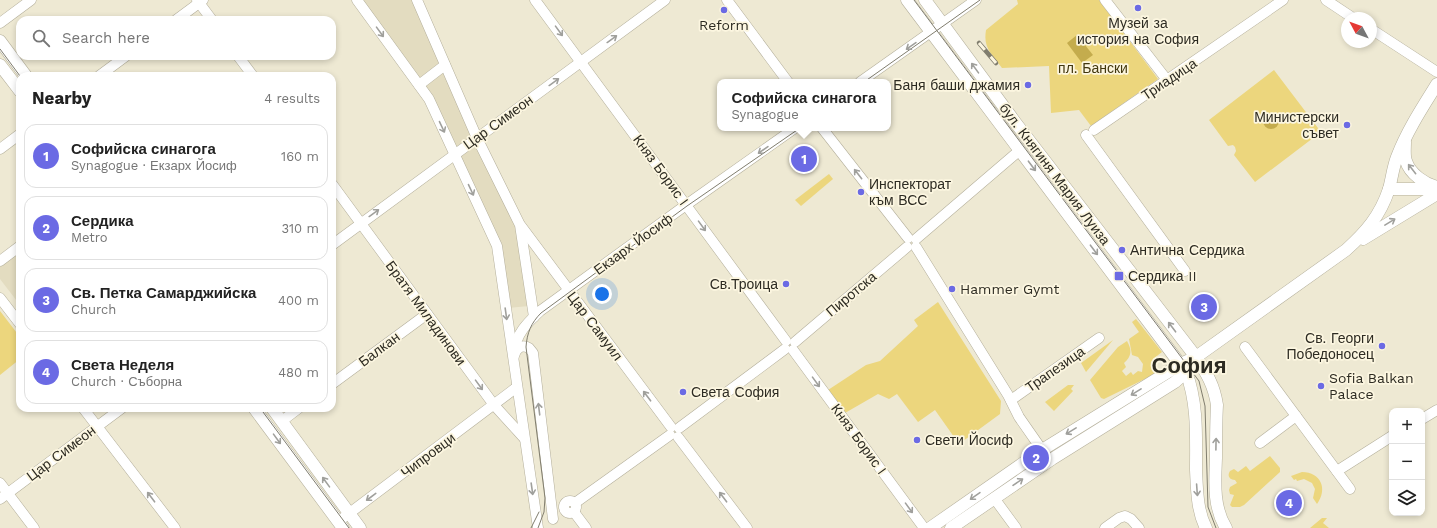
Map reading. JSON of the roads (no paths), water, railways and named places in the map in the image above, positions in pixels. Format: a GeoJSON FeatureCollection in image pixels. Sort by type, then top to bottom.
{"type":"FeatureCollection","features":[{"type":"Feature","properties":{"kind":"main road","name":"бул. Княгиня Мария Луиза"},"geometry":{"type":"LineString","coordinates":[[907,0],[1183,368],[1192,392],[1195,408],[1198,504],[1206,528]]}},
{"type":"Feature","properties":{"kind":"main road","name":"бул. Княгиня Мария Луиза"},"geometry":{"type":"LineString","coordinates":[[925,0],[1015,122],[1210,378],[1216,395],[1217,405],[1216,494],[1218,511],[1226,528]]}},
{"type":"Feature","properties":{"kind":"main road"},"geometry":{"type":"LineString","coordinates":[[0,41],[23,72]]}},
{"type":"Feature","properties":{"kind":"main road"},"geometry":{"type":"LineString","coordinates":[[0,65],[16,86]]}},
{"type":"Feature","properties":{"kind":"main road"},"geometry":{"type":"LineString","coordinates":[[1346,250],[1367,230],[1383,204],[1398,156],[1405,140],[1416,118],[1437,84]]}},
{"type":"Feature","properties":{"kind":"main road"},"geometry":{"type":"LineString","coordinates":[[1405,140],[1406,160],[1408,166],[1412,172],[1422,180],[1437,188]]}},
{"type":"Feature","properties":{"kind":"main road"},"geometry":{"type":"LineString","coordinates":[[1388,189],[1437,188]]}},
{"type":"Feature","properties":{"kind":"main road"},"geometry":{"type":"LineString","coordinates":[[930,528],[1042,450],[1183,368],[1346,250],[1437,194]]}},
{"type":"Feature","properties":{"kind":"main road"},"geometry":{"type":"LineString","coordinates":[[951,528],[1058,455],[1175,382],[1183,368]]}},
{"type":"Feature","properties":{"kind":"main road"},"geometry":{"type":"LineString","coordinates":[[257,412],[340,525]]}},
{"type":"Feature","properties":{"kind":"main road"},"geometry":{"type":"LineString","coordinates":[[275,412],[360,528]]}},
{"type":"Feature","properties":{"kind":"street"},"geometry":{"type":"LineString","coordinates":[[0,23],[31,0]]}},
{"type":"Feature","properties":{"kind":"street"},"geometry":{"type":"LineString","coordinates":[[357,0],[429,99],[497,246],[524,438],[539,528]]}},
{"type":"Feature","properties":{"kind":"street"},"geometry":{"type":"LineString","coordinates":[[417,0],[477,138],[520,225],[534,317]]}},
{"type":"Feature","properties":{"kind":"street","name":"Княз Борис I"},"geometry":{"type":"LineString","coordinates":[[535,0],[924,528]]}},
{"type":"Feature","properties":{"kind":"street","name":"Цар Симеон"},"geometry":{"type":"LineString","coordinates":[[336,242],[665,0]]}},
{"type":"Feature","properties":{"kind":"street"},"geometry":{"type":"LineString","coordinates":[[727,0],[786,79]]}},
{"type":"Feature","properties":{"kind":"street"},"geometry":{"type":"LineString","coordinates":[[864,79],[976,0]]}},
{"type":"Feature","properties":{"kind":"street"},"geometry":{"type":"LineString","coordinates":[[1105,0],[1167,80]]}},
{"type":"Feature","properties":{"kind":"street","name":"Триадица"},"geometry":{"type":"LineString","coordinates":[[1185,271],[1090,133],[1283,0]]}},
{"type":"Feature","properties":{"kind":"street"},"geometry":{"type":"LineString","coordinates":[[1326,0],[1344,12]]}},
{"type":"Feature","properties":{"kind":"street"},"geometry":{"type":"LineString","coordinates":[[181,16],[200,1],[209,16]]}},
{"type":"Feature","properties":{"kind":"street"},"geometry":{"type":"LineString","coordinates":[[1377,33],[1437,72]]}},
{"type":"Feature","properties":{"kind":"street"},"geometry":{"type":"LineString","coordinates":[[104,72],[121,60]]}},
{"type":"Feature","properties":{"kind":"street"},"geometry":{"type":"LineString","coordinates":[[241,60],[250,72]]}},
{"type":"Feature","properties":{"kind":"street"},"geometry":{"type":"LineString","coordinates":[[419,85],[445,65]]}},
{"type":"Feature","properties":{"kind":"street","name":"Екзарх Йосиф"},"geometry":{"type":"LineString","coordinates":[[513,358],[514,346],[520,333],[534,317],[686,205],[792,131]]}},
{"type":"Feature","properties":{"kind":"street"},"geometry":{"type":"LineString","coordinates":[[824,131],[912,243],[1011,400],[1019,417],[1042,450]]}},
{"type":"Feature","properties":{"kind":"street"},"geometry":{"type":"LineString","coordinates":[[0,149],[16,137]]}},
{"type":"Feature","properties":{"kind":"street","name":"Пиротска"},"geometry":{"type":"LineString","coordinates":[[539,528],[571,508],[790,345],[1020,150]]}},
{"type":"Feature","properties":{"kind":"street","name":"Братя Миладинови"},"geometry":{"type":"LineString","coordinates":[[336,190],[494,405],[524,438]]}},
{"type":"Feature","properties":{"kind":"street","name":"Цар Самуил"},"geometry":{"type":"LineString","coordinates":[[520,225],[747,528]]}},
{"type":"Feature","properties":{"kind":"street"},"geometry":{"type":"LineString","coordinates":[[0,261],[16,249]]}},
{"type":"Feature","properties":{"kind":"street"},"geometry":{"type":"LineString","coordinates":[[0,298],[16,319]]}},
{"type":"Feature","properties":{"kind":"street","name":"Балкан"},"geometry":{"type":"LineString","coordinates":[[336,381],[427,314]]}},
{"type":"Feature","properties":{"kind":"street","name":"Трапезица"},"geometry":{"type":"LineString","coordinates":[[1011,400],[1099,338]]}},
{"type":"Feature","properties":{"kind":"street"},"geometry":{"type":"LineString","coordinates":[[513,358],[516,350],[521,347],[528,347],[533,354],[553,519]]}},
{"type":"Feature","properties":{"kind":"street"},"geometry":{"type":"LineString","coordinates":[[1245,347],[1350,489]]}},
{"type":"Feature","properties":{"kind":"street","name":"Чипровци"},"geometry":{"type":"LineString","coordinates":[[340,525],[349,514],[517,387]]}},
{"type":"Feature","properties":{"kind":"street"},"geometry":{"type":"LineString","coordinates":[[1425,417],[1437,411]]}},
{"type":"Feature","properties":{"kind":"street"},"geometry":{"type":"LineString","coordinates":[[86,412],[175,528]]}},
{"type":"Feature","properties":{"kind":"street","name":"Цар Симеон"},"geometry":{"type":"LineString","coordinates":[[4,496],[116,412]]}},
{"type":"Feature","properties":{"kind":"street"},"geometry":{"type":"LineString","coordinates":[[282,421],[294,412]]}},
{"type":"Feature","properties":{"kind":"street"},"geometry":{"type":"LineString","coordinates":[[1260,443],[1296,416]]}},
{"type":"Feature","properties":{"kind":"street"},"geometry":{"type":"LineString","coordinates":[[1337,471],[1389,438]]}},
{"type":"Feature","properties":{"kind":"street"},"geometry":{"type":"LineString","coordinates":[[0,483],[4,496],[34,528]]}},
{"type":"Feature","properties":{"kind":"street"},"geometry":{"type":"LineString","coordinates":[[994,498],[1016,528]]}},
{"type":"Feature","properties":{"kind":"street"},"geometry":{"type":"LineString","coordinates":[[571,508],[586,528]]}},
{"type":"Feature","properties":{"kind":"street"},"geometry":{"type":"LineString","coordinates":[[1105,528],[1119,518],[1125,516],[1131,519],[1139,528]]}},
{"type":"Feature","properties":{"kind":"tram line"},"geometry":{"type":"LineString","coordinates":[[914,0],[1199,381],[1205,406],[1208,507],[1216,528]]}},
{"type":"Feature","properties":{"kind":"tram line"},"geometry":{"type":"LineString","coordinates":[[868,79],[980,0]]}},
{"type":"Feature","properties":{"kind":"tram line"},"geometry":{"type":"LineString","coordinates":[[0,49],[17,72]]}},
{"type":"Feature","properties":{"kind":"tram line"},"geometry":{"type":"LineString","coordinates":[[538,528],[544,512],[545,498],[526,347],[527,337],[532,324],[541,313],[687,206],[796,131]]}},
{"type":"Feature","properties":{"kind":"tram line"},"geometry":{"type":"LineString","coordinates":[[263,412],[349,528]]}},
{"type":"Feature","properties":{"kind":"tram line"},"geometry":{"type":"LineString","coordinates":[[531,528],[539,512]]}},
{"type":"Feature","properties":{"kind":"railway"},"geometry":{"type":"LineString","coordinates":[[979,43],[996,63]]}},
{"type":"Feature","properties":{"kind":"place","name":"Музей за история на София"},"geometry":{"type":"Point","coordinates":[1138,8]}},
{"type":"Feature","properties":{"kind":"place","name":"Reform"},"geometry":{"type":"Point","coordinates":[724,10]}},
{"type":"Feature","properties":{"kind":"place","name":"Баня баши джамия"},"geometry":{"type":"Point","coordinates":[1028,85]}},
{"type":"Feature","properties":{"kind":"place","name":"Министерски съвет"},"geometry":{"type":"Point","coordinates":[1347,125]}},
{"type":"Feature","properties":{"kind":"place","name":"Софийска синагога"},"geometry":{"type":"Point","coordinates":[804,159]}},
{"type":"Feature","properties":{"kind":"place","name":"Инспекторат към ВСС"},"geometry":{"type":"Point","coordinates":[861,192]}},
{"type":"Feature","properties":{"kind":"place","name":"Антична Сердика"},"geometry":{"type":"Point","coordinates":[1122,250]}},
{"type":"Feature","properties":{"kind":"place","name":"Сердика II"},"geometry":{"type":"Point","coordinates":[1119,276]}},
{"type":"Feature","properties":{"kind":"place","name":"Св.Троица"},"geometry":{"type":"Point","coordinates":[786,284]}},
{"type":"Feature","properties":{"kind":"place","name":"Hammer Gymt"},"geometry":{"type":"Point","coordinates":[952,289]}},
{"type":"Feature","properties":{"kind":"place","name":"Св. Петка Самарджийска"},"geometry":{"type":"Point","coordinates":[1204,307]}},
{"type":"Feature","properties":{"kind":"place","name":"Св. Георги Победоносец"},"geometry":{"type":"Point","coordinates":[1382,346]}},
{"type":"Feature","properties":{"kind":"place","name":"Sofia Balkan Palace"},"geometry":{"type":"Point","coordinates":[1321,386]}},
{"type":"Feature","properties":{"kind":"place","name":"Света София"},"geometry":{"type":"Point","coordinates":[683,392]}},
{"type":"Feature","properties":{"kind":"place","name":"Свети Йосиф"},"geometry":{"type":"Point","coordinates":[917,440]}},
{"type":"Feature","properties":{"kind":"place","name":"Сердика"},"geometry":{"type":"Point","coordinates":[1036,458]}},
{"type":"Feature","properties":{"kind":"place","name":"Света Неделя"},"geometry":{"type":"Point","coordinates":[1289,503]}},
{"type":"Feature","properties":{"kind":"district","name":"София"},"geometry":{"type":"Point","coordinates":[1189,365]}},
{"type":"Feature","properties":{"kind":"park label","name":"пл. Бански"},"geometry":{"type":"Point","coordinates":[1093,68]}}]}
